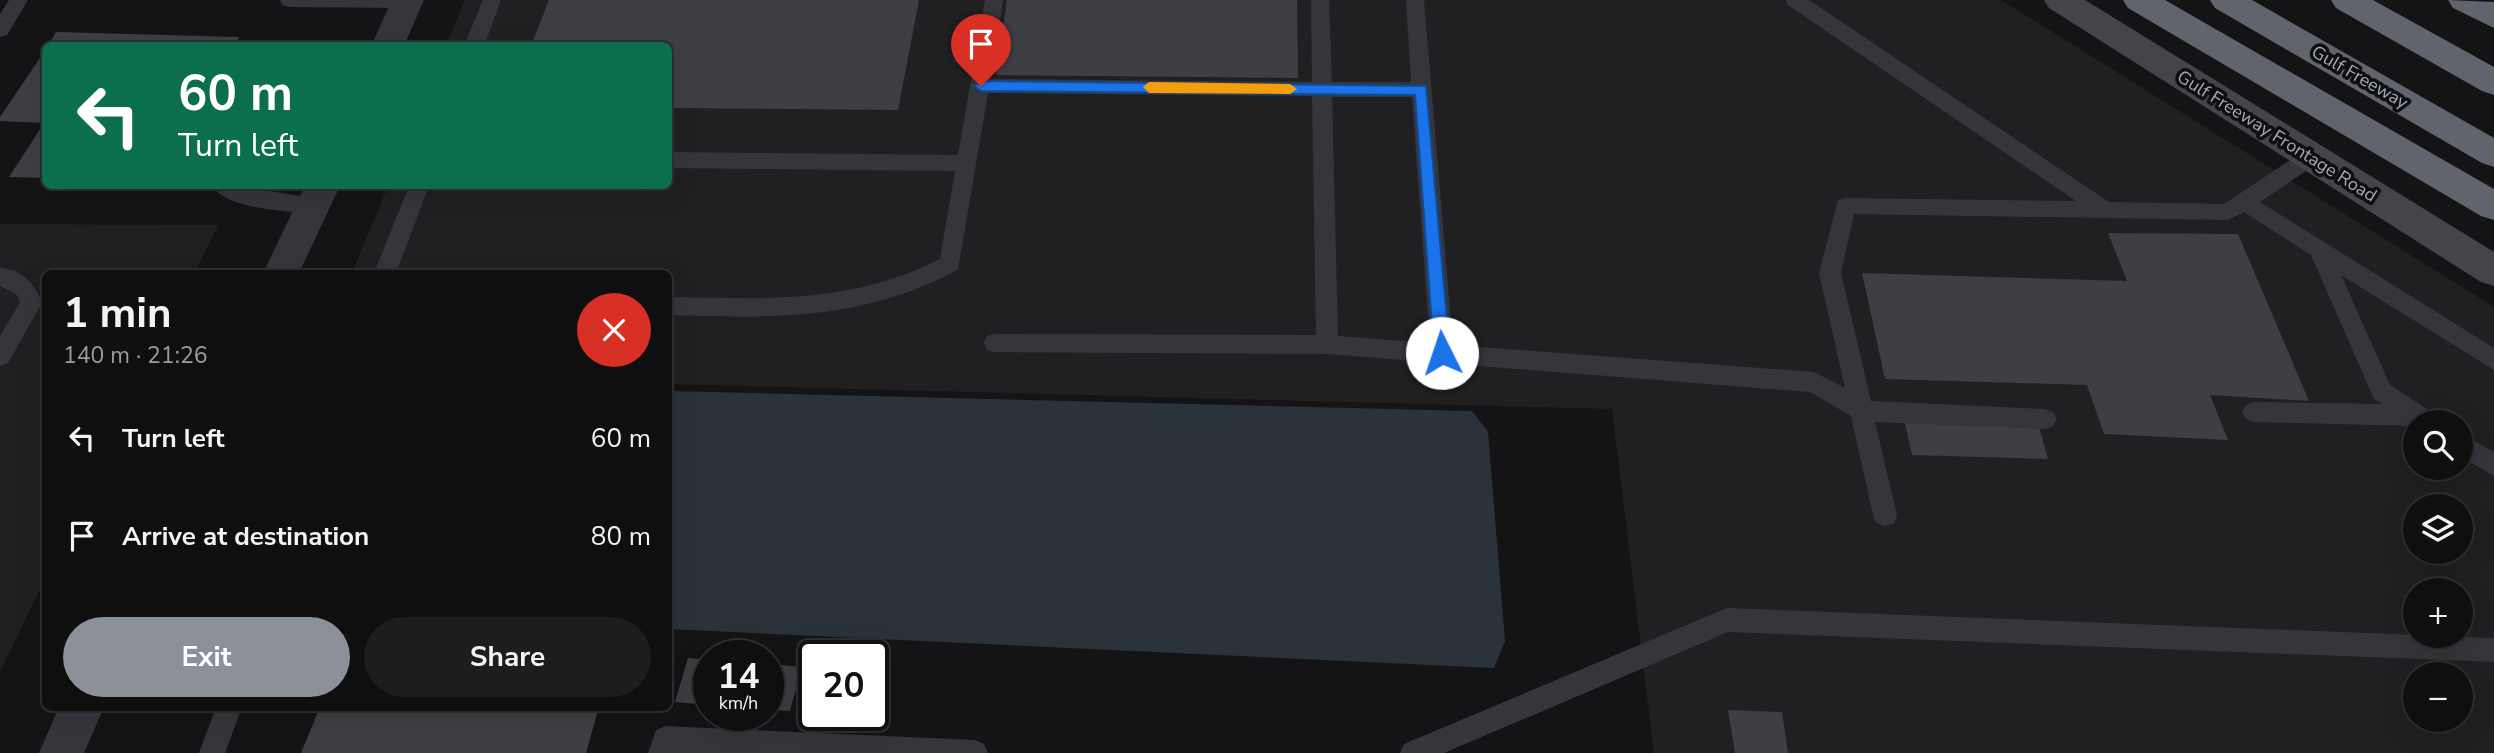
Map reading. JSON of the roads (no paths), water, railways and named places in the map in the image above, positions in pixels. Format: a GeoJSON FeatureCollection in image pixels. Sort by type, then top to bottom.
{"type":"FeatureCollection","features":[{"type":"Feature","properties":{"kind":"highway"},"geometry":{"type":"LineString","coordinates":[[2139,0],[2494,206]]}},
{"type":"Feature","properties":{"kind":"highway","name":"Gulf Freeway"},"geometry":{"type":"LineString","coordinates":[[2226,0],[2494,154]]}},
{"type":"Feature","properties":{"kind":"highway"},"geometry":{"type":"LineString","coordinates":[[2347,0],[2494,82]]}},
{"type":"Feature","properties":{"kind":"highway"},"geometry":{"type":"LineString","coordinates":[[2464,0],[2494,16]]}},
{"type":"Feature","properties":{"kind":"main road","name":"Gulf Freeway Frontage Road"},"geometry":{"type":"LineString","coordinates":[[2060,0],[2494,271]]}},
{"type":"Feature","properties":{"kind":"street"},"geometry":{"type":"LineString","coordinates":[[389,42],[407,1]]}},
{"type":"Feature","properties":{"kind":"street"},"geometry":{"type":"LineString","coordinates":[[282,270],[317,196]]}},
{"type":"Feature","properties":{"kind":"street"},"geometry":{"type":"LineString","coordinates":[[61,753],[80,711]]}},
{"type":"Feature","properties":{"kind":"lane"},"geometry":{"type":"LineString","coordinates":[[0,30],[19,0]]}},
{"type":"Feature","properties":{"kind":"lane"},"geometry":{"type":"LineString","coordinates":[[289,0],[407,1]]}},
{"type":"Feature","properties":{"kind":"lane"},"geometry":{"type":"LineString","coordinates":[[476,42],[492,0]]}},
{"type":"Feature","properties":{"kind":"lane"},"geometry":{"type":"LineString","coordinates":[[672,306],[782,309],[844,303],[891,292],[950,264],[994,0]]}},
{"type":"Feature","properties":{"kind":"lane"},"geometry":{"type":"LineString","coordinates":[[1320,0],[1327,345]]}},
{"type":"Feature","properties":{"kind":"lane"},"geometry":{"type":"LineString","coordinates":[[1415,0],[1442,353]]}},
{"type":"Feature","properties":{"kind":"lane"},"geometry":{"type":"LineString","coordinates":[[1795,0],[2105,210]]}},
{"type":"Feature","properties":{"kind":"lane"},"geometry":{"type":"LineString","coordinates":[[981,86],[1421,90]]}},
{"type":"Feature","properties":{"kind":"lane"},"geometry":{"type":"LineString","coordinates":[[1885,515],[1830,273],[1845,206],[2228,212],[2311,157]]}},
{"type":"Feature","properties":{"kind":"lane"},"geometry":{"type":"LineString","coordinates":[[672,160],[968,163]]}},
{"type":"Feature","properties":{"kind":"lane"},"geometry":{"type":"LineString","coordinates":[[228,189],[235,194],[317,196]]}},
{"type":"Feature","properties":{"kind":"lane"},"geometry":{"type":"LineString","coordinates":[[386,270],[418,189]]}},
{"type":"Feature","properties":{"kind":"lane"},"geometry":{"type":"LineString","coordinates":[[2244,202],[2494,360]]}},
{"type":"Feature","properties":{"kind":"lane"},"geometry":{"type":"LineString","coordinates":[[2320,251],[2382,392],[2409,410]]}},
{"type":"Feature","properties":{"kind":"lane"},"geometry":{"type":"LineString","coordinates":[[0,277],[26,289],[31,303],[0,356]]}},
{"type":"Feature","properties":{"kind":"lane"},"geometry":{"type":"LineString","coordinates":[[995,344],[1327,345],[1442,353],[1814,382],[1863,411],[2045,419]]}},
{"type":"Feature","properties":{"kind":"lane"},"geometry":{"type":"LineString","coordinates":[[2254,412],[2403,418]]}},
{"type":"Feature","properties":{"kind":"lane"},"geometry":{"type":"LineString","coordinates":[[2473,451],[2494,465]]}},
{"type":"Feature","properties":{"kind":"lane"},"geometry":{"type":"LineString","coordinates":[[1413,753],[1727,620],[2494,650]]}},
{"type":"Feature","properties":{"kind":"lane"},"geometry":{"type":"LineString","coordinates":[[212,753],[228,711]]}},
{"type":"Feature","properties":{"kind":"lane"},"geometry":{"type":"LineString","coordinates":[[661,753],[665,739],[975,753]]}}]}
